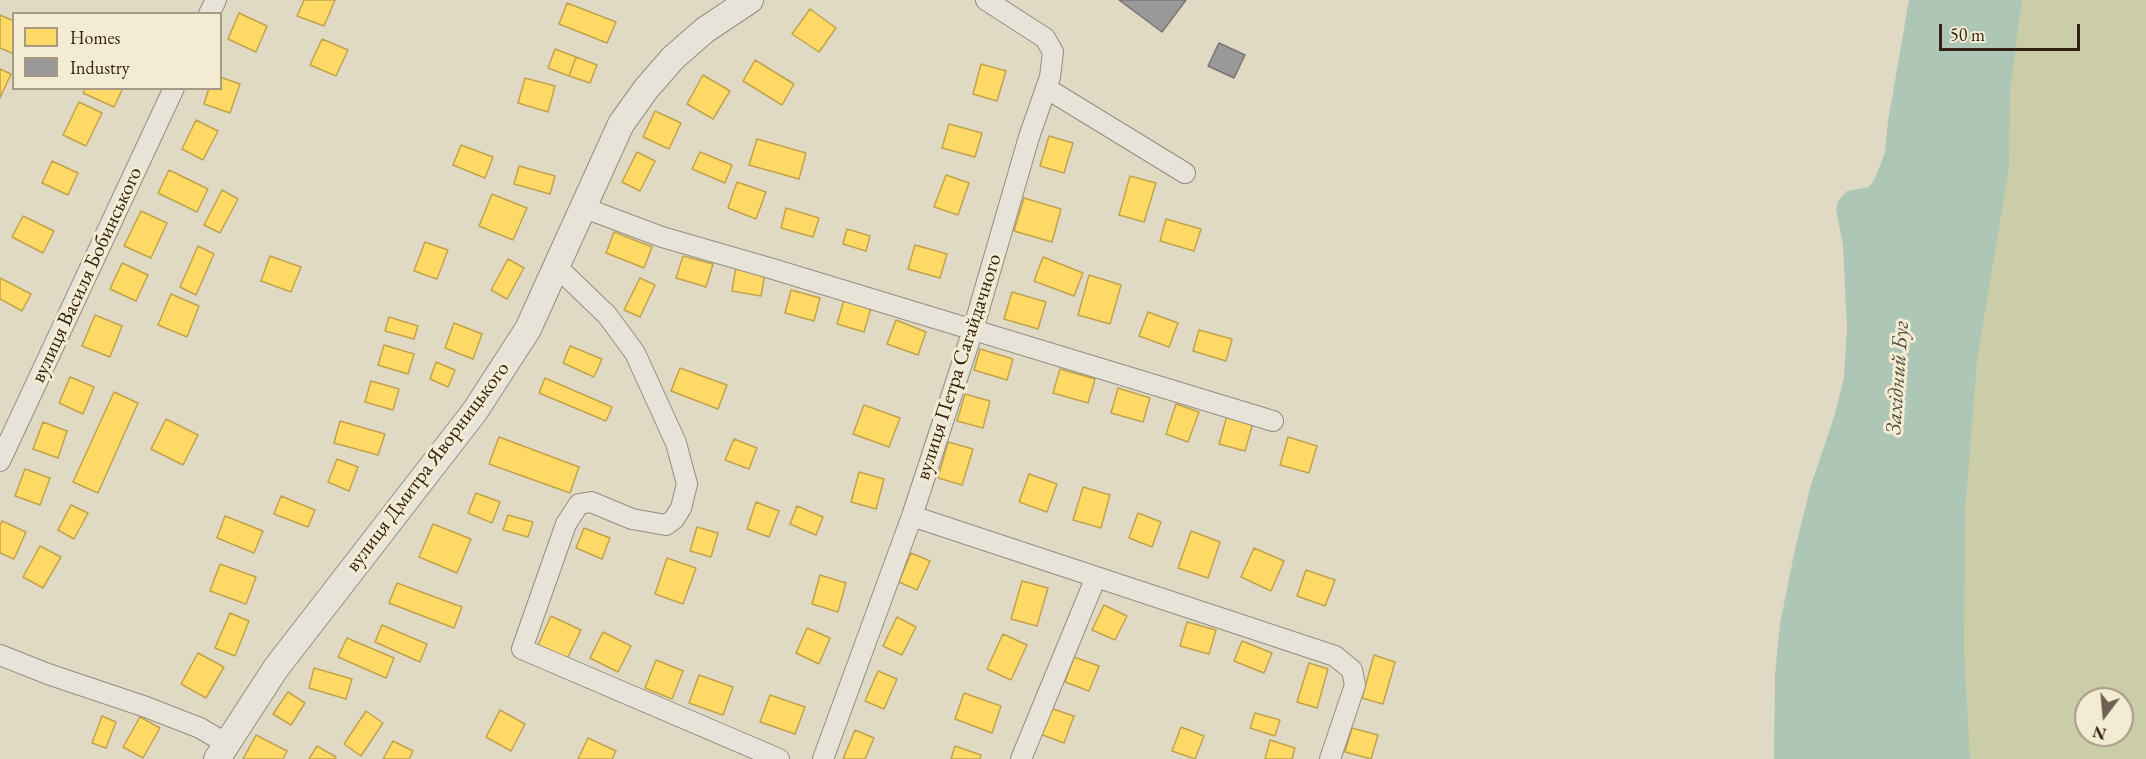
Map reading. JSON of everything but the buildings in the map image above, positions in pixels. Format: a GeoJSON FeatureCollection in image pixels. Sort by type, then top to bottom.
{"type":"FeatureCollection","features":[{"type":"Feature","properties":{"kind":"street","name":"вулиця Дмитра Яворницького"},"geometry":{"type":"LineString","coordinates":[[222,751],[276,668],[475,411],[528,329],[621,124],[646,89],[673,58],[705,30],[750,0]]}},
{"type":"Feature","properties":{"kind":"street","name":"вулиця Петра Сагайдачного"},"geometry":{"type":"LineString","coordinates":[[823,759],[912,516],[973,330],[1052,64],[1053,52],[1050,44],[1036,31],[986,0]]}},
{"type":"Feature","properties":{"kind":"street"},"geometry":{"type":"LineString","coordinates":[[1046,88],[1185,173]]}},
{"type":"Feature","properties":{"kind":"street","name":"вулиця Василя Бобинського"},"geometry":{"type":"LineString","coordinates":[[0,461],[173,90]]}},
{"type":"Feature","properties":{"kind":"street"},"geometry":{"type":"LineString","coordinates":[[582,207],[662,237],[1273,421]]}},
{"type":"Feature","properties":{"kind":"street"},"geometry":{"type":"LineString","coordinates":[[556,266],[607,315],[634,353],[676,443],[687,484],[681,508],[674,519],[666,525],[632,519],[591,502],[579,504],[566,524],[522,649],[780,759]]}},
{"type":"Feature","properties":{"kind":"street"},"geometry":{"type":"LineString","coordinates":[[912,516],[1335,656],[1344,661],[1352,670],[1354,685],[1330,759]]}},
{"type":"Feature","properties":{"kind":"street"},"geometry":{"type":"LineString","coordinates":[[1021,759],[1096,577]]}},
{"type":"Feature","properties":{"kind":"street"},"geometry":{"type":"LineString","coordinates":[[0,655],[189,723],[222,751]]}},
{"type":"Feature","properties":{"kind":"shaded area"},"geometry":{"type":"Polygon","coordinates":[[[1973,0],[2146,0],[2146,759],[1907,759],[1973,0]]]}},
{"type":"Feature","properties":{"kind":"water","name":"Західний Буг"},"geometry":{"type":"Polygon","coordinates":[[[1909,0],[2022,0],[2010,93],[2009,167],[1977,360],[1965,513],[1964,649],[1970,759],[1774,759],[1775,675],[1780,624],[1810,488],[1835,414],[1844,377],[1847,328],[1843,245],[1836,210],[1838,201],[1847,191],[1869,187],[1885,152],[1888,121],[1909,0]]]}}]}
